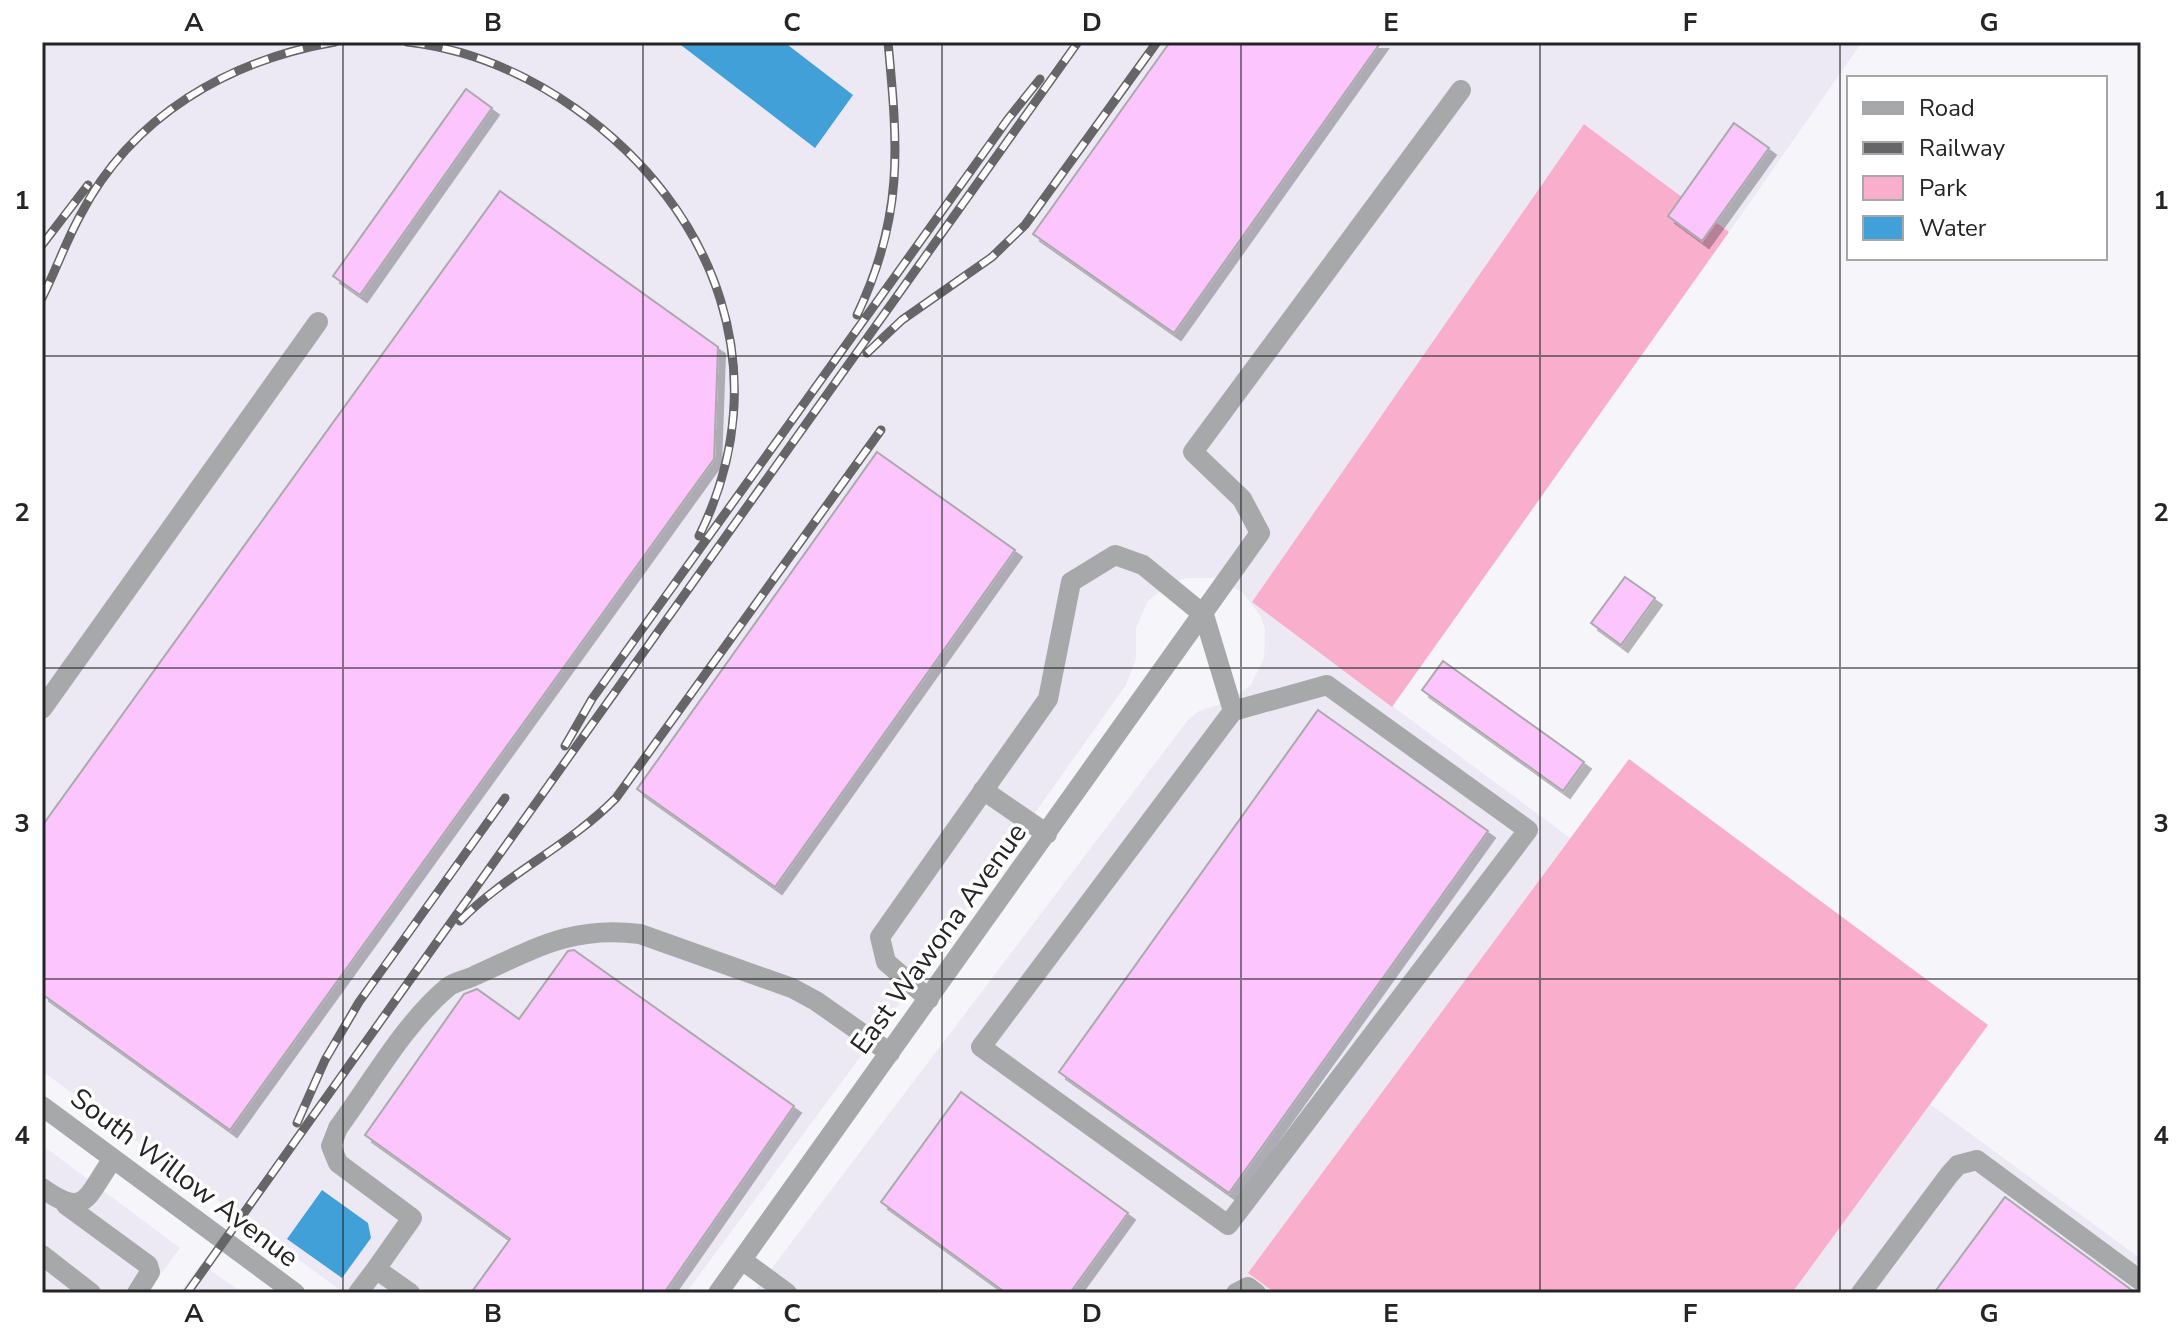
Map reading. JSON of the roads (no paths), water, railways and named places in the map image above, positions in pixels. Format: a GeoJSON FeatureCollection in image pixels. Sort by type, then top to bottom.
{"type":"FeatureCollection","features":[{"type":"Feature","properties":{"kind":"street","name":"East Wawona Avenue"},"geometry":{"type":"LineString","coordinates":[[718,1293],[1260,533],[1242,499],[1193,452],[1461,90]]}},
{"type":"Feature","properties":{"kind":"street"},"geometry":{"type":"LineString","coordinates":[[42,709],[318,322]]}},
{"type":"Feature","properties":{"kind":"street"},"geometry":{"type":"LineString","coordinates":[[929,999],[886,962],[880,937],[1048,699],[1071,582],[1115,555],[1143,565],[1204,615],[1233,711]]}},
{"type":"Feature","properties":{"kind":"street"},"geometry":{"type":"LineString","coordinates":[[1327,685],[1528,830],[1228,1225],[981,1047],[1233,711],[1327,685]]}},
{"type":"Feature","properties":{"kind":"street"},"geometry":{"type":"LineString","coordinates":[[983,790],[1047,834]]}},
{"type":"Feature","properties":{"kind":"street"},"geometry":{"type":"LineString","coordinates":[[358,1293],[412,1218],[338,1163],[331,1146],[338,1128],[421,1015],[450,985],[533,947],[571,935],[617,931],[640,934],[792,988],[840,1016],[890,1053]]}},
{"type":"Feature","properties":{"kind":"street","name":"South Willow Avenue"},"geometry":{"type":"LineString","coordinates":[[42,1106],[295,1293]]}},
{"type":"Feature","properties":{"kind":"street"},"geometry":{"type":"LineString","coordinates":[[66,1205],[75,1206],[83,1200],[113,1159]]}},
{"type":"Feature","properties":{"kind":"street"},"geometry":{"type":"LineString","coordinates":[[1861,1293],[1949,1175],[1958,1165],[1977,1160],[2141,1281]]}},
{"type":"Feature","properties":{"kind":"street"},"geometry":{"type":"LineString","coordinates":[[42,1188],[148,1265],[150,1272],[137,1293]]}},
{"type":"Feature","properties":{"kind":"street"},"geometry":{"type":"LineString","coordinates":[[42,1255],[91,1293]]}},
{"type":"Feature","properties":{"kind":"street"},"geometry":{"type":"LineString","coordinates":[[742,1260],[787,1293]]}},
{"type":"Feature","properties":{"kind":"street"},"geometry":{"type":"LineString","coordinates":[[376,1269],[410,1293]]}},
{"type":"Feature","properties":{"kind":"street"},"geometry":{"type":"LineString","coordinates":[[1236,1293],[1248,1287],[1256,1293]]}},
{"type":"Feature","properties":{"kind":"water"},"geometry":{"type":"Polygon","coordinates":[[[677,42],[784,42],[853,95],[815,148],[677,42]]]}},
{"type":"Feature","properties":{"kind":"water"},"geometry":{"type":"Polygon","coordinates":[[[322,1190],[368,1223],[371,1238],[342,1278],[287,1239],[322,1190]]]}},
{"type":"Feature","properties":{"kind":"railway"},"geometry":{"type":"LineString","coordinates":[[42,298],[76,224],[102,179],[127,148],[156,121],[221,78],[258,63],[335,42]]}},
{"type":"Feature","properties":{"kind":"railway"},"geometry":{"type":"LineString","coordinates":[[407,42],[452,50],[496,65],[537,84],[576,109],[625,149],[666,195],[698,246],[720,300],[732,357],[733,415],[722,476],[699,536]]}},
{"type":"Feature","properties":{"kind":"railway"},"geometry":{"type":"LineString","coordinates":[[857,315],[883,245],[894,181],[894,115],[888,42]]}},
{"type":"Feature","properties":{"kind":"railway"},"geometry":{"type":"LineString","coordinates":[[187,1293],[1078,42]]}},
{"type":"Feature","properties":{"kind":"railway"},"geometry":{"type":"LineString","coordinates":[[867,353],[902,320],[992,257],[1025,225],[1157,42]]}},
{"type":"Feature","properties":{"kind":"railway"},"geometry":{"type":"LineString","coordinates":[[565,746],[592,699],[1008,119],[1040,79]]}},
{"type":"Feature","properties":{"kind":"railway"},"geometry":{"type":"LineString","coordinates":[[42,245],[88,185]]}},
{"type":"Feature","properties":{"kind":"railway"},"geometry":{"type":"LineString","coordinates":[[460,921],[616,798],[881,430]]}},
{"type":"Feature","properties":{"kind":"railway"},"geometry":{"type":"LineString","coordinates":[[297,1123],[325,1060],[359,1002],[505,798]]}}]}
